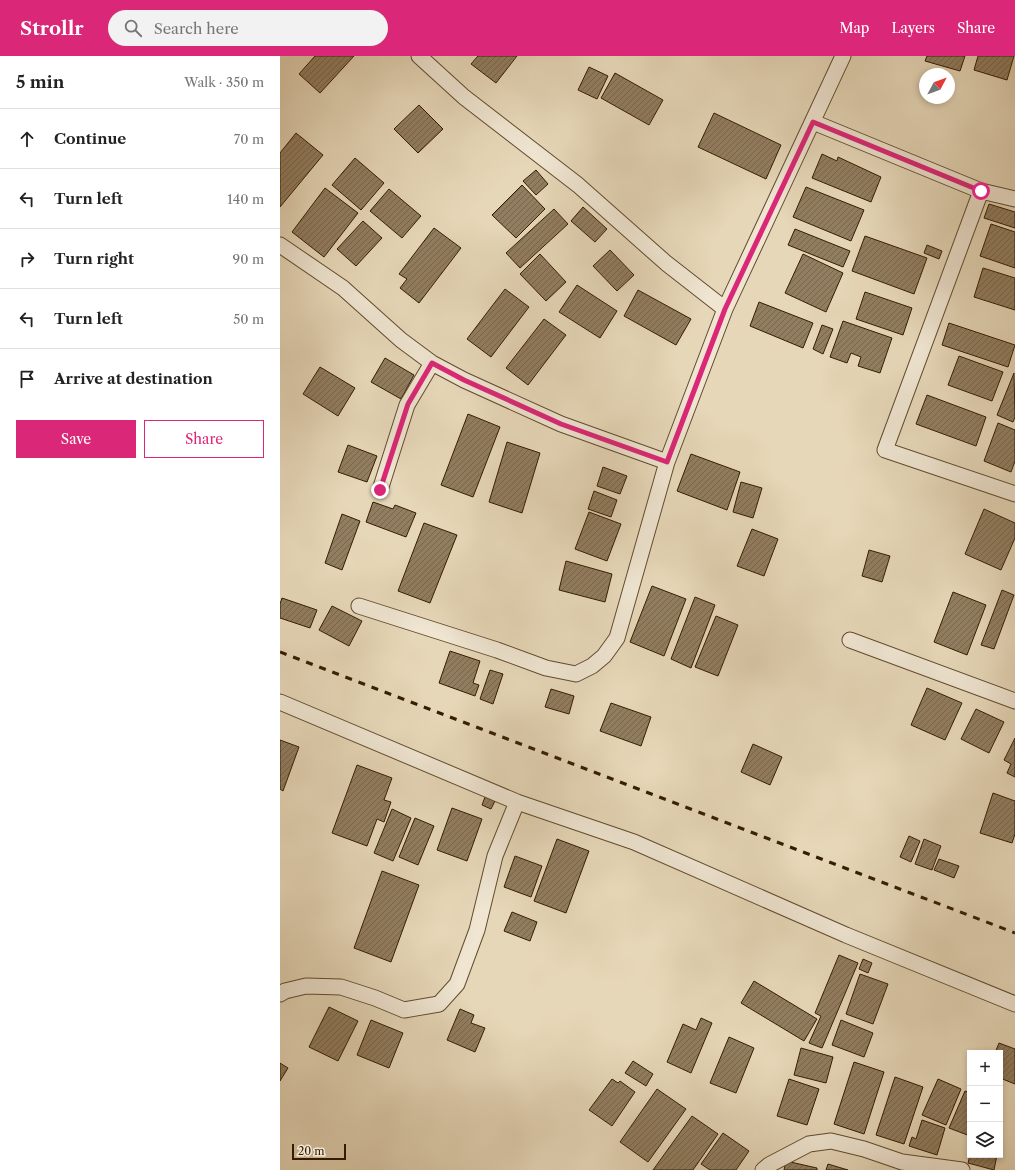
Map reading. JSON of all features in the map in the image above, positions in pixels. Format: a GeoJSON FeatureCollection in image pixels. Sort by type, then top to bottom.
{"type":"FeatureCollection","features":[{"type":"Feature","properties":{"kind":"street"},"geometry":{"type":"LineString","coordinates":[[419,56],[464,98],[578,185],[666,263],[725,309]]}},
{"type":"Feature","properties":{"kind":"street"},"geometry":{"type":"LineString","coordinates":[[359,606],[497,650],[546,668],[576,674],[592,666],[604,656],[617,638],[667,462],[725,309],[843,56]]}},
{"type":"Feature","properties":{"kind":"street"},"geometry":{"type":"LineString","coordinates":[[813,122],[981,191],[1015,199]]}},
{"type":"Feature","properties":{"kind":"street"},"geometry":{"type":"LineString","coordinates":[[981,191],[885,450],[1015,494]]}},
{"type":"Feature","properties":{"kind":"street"},"geometry":{"type":"LineString","coordinates":[[280,245],[344,288],[401,340],[432,363],[464,380],[561,424],[667,462]]}},
{"type":"Feature","properties":{"kind":"street"},"geometry":{"type":"LineString","coordinates":[[380,490],[408,404],[432,363]]}},
{"type":"Feature","properties":{"kind":"street"},"geometry":{"type":"LineString","coordinates":[[850,640],[1015,701]]}},
{"type":"Feature","properties":{"kind":"street"},"geometry":{"type":"LineString","coordinates":[[280,702],[517,802],[634,842],[846,935],[1015,1004]]}},
{"type":"Feature","properties":{"kind":"street"},"geometry":{"type":"LineString","coordinates":[[280,994],[285,991],[306,986],[341,987],[375,998],[404,1010],[439,1004],[457,984],[477,930],[495,856],[517,802]]}},
{"type":"Feature","properties":{"kind":"street"},"geometry":{"type":"LineString","coordinates":[[763,1170],[769,1165],[809,1144],[831,1140],[902,1162],[962,1170]]}},
{"type":"Feature","properties":{"kind":"building"},"geometry":{"type":"Polygon","coordinates":[[[315,56],[354,56],[320,93],[299,74],[315,56]]]}},
{"type":"Feature","properties":{"kind":"building"},"geometry":{"type":"Polygon","coordinates":[[[478,56],[517,56],[496,83],[471,64],[478,56]]]}},
{"type":"Feature","properties":{"kind":"building"},"geometry":{"type":"Polygon","coordinates":[[[927,56],[965,56],[960,71],[955,70],[955,68],[950,68],[925,61],[927,56]]]}},
{"type":"Feature","properties":{"kind":"building"},"geometry":{"type":"Polygon","coordinates":[[[978,56],[1014,56],[1007,80],[974,70],[978,56]]]}},
{"type":"Feature","properties":{"kind":"building"},"geometry":{"type":"Polygon","coordinates":[[[589,67],[608,76],[597,99],[578,90],[589,67]]]}},
{"type":"Feature","properties":{"kind":"building"},"geometry":{"type":"Polygon","coordinates":[[[615,73],[663,100],[649,125],[601,98],[615,73]]]}},
{"type":"Feature","properties":{"kind":"building"},"geometry":{"type":"Polygon","coordinates":[[[419,105],[443,129],[418,153],[394,129],[419,105]]]}},
{"type":"Feature","properties":{"kind":"building"},"geometry":{"type":"Polygon","coordinates":[[[714,113],[781,145],[766,179],[698,147],[714,113]]]}},
{"type":"Feature","properties":{"kind":"building"},"geometry":{"type":"Polygon","coordinates":[[[296,133],[323,155],[280,207],[280,153],[296,133]]]}},
{"type":"Feature","properties":{"kind":"building"},"geometry":{"type":"Polygon","coordinates":[[[822,154],[837,161],[838,157],[881,177],[871,202],[812,178],[822,154]]]}},
{"type":"Feature","properties":{"kind":"building"},"geometry":{"type":"Polygon","coordinates":[[[355,158],[384,183],[361,210],[332,185],[355,158]]]}},
{"type":"Feature","properties":{"kind":"building"},"geometry":{"type":"Polygon","coordinates":[[[536,170],[548,184],[536,195],[523,181],[536,170]]]}},
{"type":"Feature","properties":{"kind":"building"},"geometry":{"type":"Polygon","coordinates":[[[522,185],[545,209],[516,238],[492,215],[522,185]]]}},
{"type":"Feature","properties":{"kind":"building"},"geometry":{"type":"Polygon","coordinates":[[[806,187],[864,210],[851,241],[793,217],[806,187]]]}},
{"type":"Feature","properties":{"kind":"building"},"geometry":{"type":"Polygon","coordinates":[[[325,188],[358,213],[324,257],[292,232],[325,188]]]}},
{"type":"Feature","properties":{"kind":"building"},"geometry":{"type":"Polygon","coordinates":[[[389,189],[421,216],[402,238],[370,211],[389,189]]]}},
{"type":"Feature","properties":{"kind":"building"},"geometry":{"type":"Polygon","coordinates":[[[989,204],[1015,212],[1015,228],[984,218],[989,204]]]}},
{"type":"Feature","properties":{"kind":"building"},"geometry":{"type":"Polygon","coordinates":[[[583,207],[607,229],[595,242],[571,221],[583,207]]]}},
{"type":"Feature","properties":{"kind":"building"},"geometry":{"type":"Polygon","coordinates":[[[554,209],[568,224],[520,268],[506,253],[554,209]]]}},
{"type":"Feature","properties":{"kind":"building"},"geometry":{"type":"Polygon","coordinates":[[[363,221],[382,238],[356,266],[337,249],[363,221]]]}},
{"type":"Feature","properties":{"kind":"building"},"geometry":{"type":"Polygon","coordinates":[[[991,224],[1015,232],[1015,268],[980,256],[991,224]]]}},
{"type":"Feature","properties":{"kind":"building"},"geometry":{"type":"Polygon","coordinates":[[[434,228],[461,248],[419,303],[400,288],[407,279],[399,274],[434,228]]]}},
{"type":"Feature","properties":{"kind":"building"},"geometry":{"type":"Polygon","coordinates":[[[795,229],[850,251],[843,267],[788,245],[795,229]]]}},
{"type":"Feature","properties":{"kind":"building"},"geometry":{"type":"Polygon","coordinates":[[[865,236],[927,258],[914,294],[852,271],[865,236]]]}},
{"type":"Feature","properties":{"kind":"building"},"geometry":{"type":"Polygon","coordinates":[[[927,245],[942,251],[939,259],[924,253],[927,245]]]}},
{"type":"Feature","properties":{"kind":"building"},"geometry":{"type":"Polygon","coordinates":[[[610,250],[634,275],[617,291],[593,266],[610,250]]]}},
{"type":"Feature","properties":{"kind":"building"},"geometry":{"type":"Polygon","coordinates":[[[540,254],[566,282],[546,301],[520,274],[540,254]]]}},
{"type":"Feature","properties":{"kind":"building"},"geometry":{"type":"Polygon","coordinates":[[[803,254],[843,273],[826,312],[785,293],[803,254]]]}},
{"type":"Feature","properties":{"kind":"building"},"geometry":{"type":"Polygon","coordinates":[[[983,268],[1015,278],[1015,310],[974,297],[983,268]]]}},
{"type":"Feature","properties":{"kind":"building"},"geometry":{"type":"Polygon","coordinates":[[[577,285],[617,311],[600,338],[559,312],[577,285]]]}},
{"type":"Feature","properties":{"kind":"building"},"geometry":{"type":"Polygon","coordinates":[[[505,289],[529,307],[491,357],[467,339],[505,289]]]}},
{"type":"Feature","properties":{"kind":"building"},"geometry":{"type":"Polygon","coordinates":[[[638,290],[691,319],[676,345],[624,316],[638,290]]]}},
{"type":"Feature","properties":{"kind":"building"},"geometry":{"type":"Polygon","coordinates":[[[865,292],[912,308],[903,335],[856,319],[865,292]]]}},
{"type":"Feature","properties":{"kind":"building"},"geometry":{"type":"Polygon","coordinates":[[[759,302],[813,323],[803,348],[750,326],[759,302]]]}},
{"type":"Feature","properties":{"kind":"building"},"geometry":{"type":"Polygon","coordinates":[[[544,319],[566,335],[528,385],[506,368],[544,319]]]}},
{"type":"Feature","properties":{"kind":"building"},"geometry":{"type":"Polygon","coordinates":[[[843,321],[892,338],[880,373],[858,366],[861,357],[851,353],[847,363],[830,357],[843,321]]]}},
{"type":"Feature","properties":{"kind":"building"},"geometry":{"type":"Polygon","coordinates":[[[949,323],[1015,345],[1008,367],[942,345],[949,323]]]}},
{"type":"Feature","properties":{"kind":"building"},"geometry":{"type":"Polygon","coordinates":[[[822,325],[833,329],[823,354],[813,349],[822,325]]]}},
{"type":"Feature","properties":{"kind":"building"},"geometry":{"type":"Polygon","coordinates":[[[959,356],[1003,372],[992,401],[948,385],[959,356]]]}},
{"type":"Feature","properties":{"kind":"building"},"geometry":{"type":"Polygon","coordinates":[[[385,358],[414,375],[401,399],[371,382],[385,358]]]}},
{"type":"Feature","properties":{"kind":"building"},"geometry":{"type":"Polygon","coordinates":[[[320,367],[355,388],[338,416],[303,394],[320,367]]]}},
{"type":"Feature","properties":{"kind":"building"},"geometry":{"type":"Polygon","coordinates":[[[1014,373],[1015,417],[1013,422],[997,415],[1014,373]]]}},
{"type":"Feature","properties":{"kind":"building"},"geometry":{"type":"Polygon","coordinates":[[[927,395],[986,417],[976,446],[916,424],[927,395]]]}},
{"type":"Feature","properties":{"kind":"building"},"geometry":{"type":"Polygon","coordinates":[[[468,414],[500,427],[473,497],[441,485],[468,414]]]}},
{"type":"Feature","properties":{"kind":"building"},"geometry":{"type":"Polygon","coordinates":[[[998,423],[1015,430],[1015,461],[1011,472],[984,461],[998,423]]]}},
{"type":"Feature","properties":{"kind":"building"},"geometry":{"type":"Polygon","coordinates":[[[507,442],[540,453],[522,513],[489,502],[507,442]]]}},
{"type":"Feature","properties":{"kind":"building"},"geometry":{"type":"Polygon","coordinates":[[[348,445],[377,456],[367,482],[338,472],[348,445]]]}},
{"type":"Feature","properties":{"kind":"building"},"geometry":{"type":"Polygon","coordinates":[[[691,454],[740,472],[727,510],[677,491],[691,454]]]}},
{"type":"Feature","properties":{"kind":"building"},"geometry":{"type":"Polygon","coordinates":[[[603,467],[627,476],[620,494],[597,486],[603,467]]]}},
{"type":"Feature","properties":{"kind":"building"},"geometry":{"type":"Polygon","coordinates":[[[741,482],[762,488],[753,518],[733,512],[741,482]]]}},
{"type":"Feature","properties":{"kind":"building"},"geometry":{"type":"Polygon","coordinates":[[[594,491],[617,500],[611,517],[588,509],[594,491]]]}},
{"type":"Feature","properties":{"kind":"building"},"geometry":{"type":"Polygon","coordinates":[[[373,502],[393,509],[395,505],[416,513],[406,537],[366,522],[373,502]]]}},
{"type":"Feature","properties":{"kind":"building"},"geometry":{"type":"Polygon","coordinates":[[[984,509],[1015,523],[1015,538],[1001,570],[965,554],[984,509]]]}},
{"type":"Feature","properties":{"kind":"building"},"geometry":{"type":"Polygon","coordinates":[[[589,512],[621,524],[607,561],[575,549],[589,512]]]}},
{"type":"Feature","properties":{"kind":"building"},"geometry":{"type":"Polygon","coordinates":[[[342,514],[360,521],[342,570],[325,563],[342,514]]]}},
{"type":"Feature","properties":{"kind":"building"},"geometry":{"type":"Polygon","coordinates":[[[424,523],[457,535],[430,603],[398,591],[424,523]]]}},
{"type":"Feature","properties":{"kind":"building"},"geometry":{"type":"Polygon","coordinates":[[[752,529],[778,539],[764,576],[737,566],[752,529]]]}},
{"type":"Feature","properties":{"kind":"building"},"geometry":{"type":"Polygon","coordinates":[[[869,550],[890,556],[882,582],[862,576],[869,550]]]}},
{"type":"Feature","properties":{"kind":"building"},"geometry":{"type":"Polygon","coordinates":[[[566,561],[612,574],[605,602],[559,590],[566,561]]]}},
{"type":"Feature","properties":{"kind":"building"},"geometry":{"type":"Polygon","coordinates":[[[652,586],[686,599],[664,656],[630,642],[652,586]]]}},
{"type":"Feature","properties":{"kind":"building"},"geometry":{"type":"Polygon","coordinates":[[[1002,590],[1014,595],[994,649],[981,645],[1002,590]]]}},
{"type":"Feature","properties":{"kind":"building"},"geometry":{"type":"Polygon","coordinates":[[[953,592],[986,605],[967,655],[934,642],[953,592]]]}},
{"type":"Feature","properties":{"kind":"building"},"geometry":{"type":"Polygon","coordinates":[[[695,597],[715,605],[691,668],[671,659],[695,597]]]}},
{"type":"Feature","properties":{"kind":"building"},"geometry":{"type":"Polygon","coordinates":[[[282,598],[317,610],[310,628],[280,618],[280,604],[282,598]]]}},
{"type":"Feature","properties":{"kind":"building"},"geometry":{"type":"Polygon","coordinates":[[[332,606],[362,621],[349,646],[319,630],[332,606]]]}},
{"type":"Feature","properties":{"kind":"building"},"geometry":{"type":"Polygon","coordinates":[[[716,616],[738,625],[718,676],[695,667],[716,616]]]}},
{"type":"Feature","properties":{"kind":"building"},"geometry":{"type":"Polygon","coordinates":[[[450,651],[480,661],[473,683],[479,685],[475,696],[439,683],[450,651]]]}},
{"type":"Feature","properties":{"kind":"building"},"geometry":{"type":"Polygon","coordinates":[[[490,670],[503,674],[493,704],[480,699],[490,670]]]}},
{"type":"Feature","properties":{"kind":"building"},"geometry":{"type":"Polygon","coordinates":[[[927,688],[962,703],[945,740],[911,725],[927,688]]]}},
{"type":"Feature","properties":{"kind":"building"},"geometry":{"type":"Polygon","coordinates":[[[551,689],[574,696],[569,714],[545,707],[551,689]]]}},
{"type":"Feature","properties":{"kind":"building"},"geometry":{"type":"Polygon","coordinates":[[[611,703],[651,717],[641,746],[600,731],[611,703]]]}},
{"type":"Feature","properties":{"kind":"building"},"geometry":{"type":"Polygon","coordinates":[[[976,709],[1004,722],[989,753],[961,739],[976,709]]]}},
{"type":"Feature","properties":{"kind":"building"},"geometry":{"type":"Polygon","coordinates":[[[1015,738],[1015,777],[1007,773],[1011,764],[1004,760],[1015,738]]]}},
{"type":"Feature","properties":{"kind":"building"},"geometry":{"type":"Polygon","coordinates":[[[280,740],[299,747],[283,791],[280,789],[280,740]]]}},
{"type":"Feature","properties":{"kind":"building"},"geometry":{"type":"Polygon","coordinates":[[[753,744],[782,757],[770,785],[741,772],[753,744]]]}},
{"type":"Feature","properties":{"kind":"building"},"geometry":{"type":"Polygon","coordinates":[[[357,765],[392,778],[384,800],[391,802],[384,822],[377,819],[367,846],[332,833],[357,765]]]}},
{"type":"Feature","properties":{"kind":"building"},"geometry":{"type":"Polygon","coordinates":[[[993,793],[1015,801],[1015,834],[1012,843],[980,833],[993,793]]]}},
{"type":"Feature","properties":{"kind":"building"},"geometry":{"type":"Polygon","coordinates":[[[485,797],[495,801],[491,809],[482,805],[485,797]]]}},
{"type":"Feature","properties":{"kind":"building"},"geometry":{"type":"Polygon","coordinates":[[[452,808],[482,819],[467,861],[437,850],[452,808]]]}},
{"type":"Feature","properties":{"kind":"building"},"geometry":{"type":"Polygon","coordinates":[[[392,809],[411,818],[393,861],[374,853],[392,809]]]}},
{"type":"Feature","properties":{"kind":"building"},"geometry":{"type":"Polygon","coordinates":[[[415,818],[434,826],[418,865],[399,857],[415,818]]]}},
{"type":"Feature","properties":{"kind":"building"},"geometry":{"type":"Polygon","coordinates":[[[909,836],[920,841],[911,862],[900,857],[909,836]]]}},
{"type":"Feature","properties":{"kind":"building"},"geometry":{"type":"Polygon","coordinates":[[[557,839],[589,851],[566,913],[534,901],[557,839]]]}},
{"type":"Feature","properties":{"kind":"building"},"geometry":{"type":"Polygon","coordinates":[[[924,839],[941,846],[932,870],[915,864],[924,839]]]}},
{"type":"Feature","properties":{"kind":"building"},"geometry":{"type":"Polygon","coordinates":[[[515,856],[542,866],[531,897],[504,887],[515,856]]]}},
{"type":"Feature","properties":{"kind":"building"},"geometry":{"type":"Polygon","coordinates":[[[939,859],[959,866],[954,878],[934,870],[939,859]]]}},
{"type":"Feature","properties":{"kind":"building"},"geometry":{"type":"Polygon","coordinates":[[[382,871],[419,885],[391,962],[354,948],[382,871]]]}},
{"type":"Feature","properties":{"kind":"building"},"geometry":{"type":"Polygon","coordinates":[[[512,912],[537,922],[530,941],[504,931],[512,912]]]}},
{"type":"Feature","properties":{"kind":"building"},"geometry":{"type":"Polygon","coordinates":[[[839,955],[858,963],[822,1048],[809,1043],[821,1016],[815,1013],[839,955]]]}},
{"type":"Feature","properties":{"kind":"building"},"geometry":{"type":"Polygon","coordinates":[[[863,959],[872,963],[868,973],[859,969],[863,959]]]}},
{"type":"Feature","properties":{"kind":"building"},"geometry":{"type":"Polygon","coordinates":[[[860,974],[888,984],[873,1024],[846,1014],[860,974]]]}},
{"type":"Feature","properties":{"kind":"building"},"geometry":{"type":"Polygon","coordinates":[[[754,981],[817,1019],[804,1041],[741,1003],[754,981]]]}},
{"type":"Feature","properties":{"kind":"building"},"geometry":{"type":"Polygon","coordinates":[[[329,1007],[358,1021],[338,1061],[309,1047],[329,1007]]]}},
{"type":"Feature","properties":{"kind":"building"},"geometry":{"type":"Polygon","coordinates":[[[460,1009],[474,1015],[471,1023],[485,1028],[475,1052],[447,1040],[460,1009]]]}},
{"type":"Feature","properties":{"kind":"building"},"geometry":{"type":"Polygon","coordinates":[[[701,1018],[712,1023],[691,1073],[667,1062],[683,1024],[696,1030],[701,1018]]]}},
{"type":"Feature","properties":{"kind":"building"},"geometry":{"type":"Polygon","coordinates":[[[371,1020],[403,1033],[389,1068],[357,1055],[371,1020]]]}},
{"type":"Feature","properties":{"kind":"building"},"geometry":{"type":"Polygon","coordinates":[[[841,1020],[873,1033],[864,1057],[832,1045],[841,1020]]]}},
{"type":"Feature","properties":{"kind":"building"},"geometry":{"type":"Polygon","coordinates":[[[729,1037],[754,1048],[736,1093],[710,1083],[729,1037]]]}},
{"type":"Feature","properties":{"kind":"building"},"geometry":{"type":"Polygon","coordinates":[[[999,1043],[1015,1049],[1015,1084],[1003,1079],[1003,1050],[996,1050],[999,1043]]]}},
{"type":"Feature","properties":{"kind":"building"},"geometry":{"type":"Polygon","coordinates":[[[801,1048],[833,1057],[826,1083],[794,1075],[801,1048]]]}},
{"type":"Feature","properties":{"kind":"building"},"geometry":{"type":"Polygon","coordinates":[[[633,1061],[653,1074],[646,1086],[625,1073],[633,1061]]]}},
{"type":"Feature","properties":{"kind":"building"},"geometry":{"type":"Polygon","coordinates":[[[854,1062],[884,1072],[864,1134],[834,1124],[854,1062]]]}},
{"type":"Feature","properties":{"kind":"building"},"geometry":{"type":"Polygon","coordinates":[[[280,1063],[288,1068],[280,1081],[280,1063]]]}},
{"type":"Feature","properties":{"kind":"building"},"geometry":{"type":"Polygon","coordinates":[[[895,1077],[923,1087],[904,1144],[876,1135],[895,1077]]]}},
{"type":"Feature","properties":{"kind":"building"},"geometry":{"type":"Polygon","coordinates":[[[612,1079],[618,1083],[620,1081],[635,1092],[612,1126],[589,1110],[612,1079]]]}},
{"type":"Feature","properties":{"kind":"building"},"geometry":{"type":"Polygon","coordinates":[[[789,1079],[819,1089],[807,1125],[777,1116],[789,1079]]]}},
{"type":"Feature","properties":{"kind":"building"},"geometry":{"type":"Polygon","coordinates":[[[938,1079],[961,1089],[946,1125],[922,1115],[938,1079]]]}},
{"type":"Feature","properties":{"kind":"building"},"geometry":{"type":"Polygon","coordinates":[[[657,1089],[686,1109],[648,1162],[620,1142],[657,1089]]]}},
{"type":"Feature","properties":{"kind":"building"},"geometry":{"type":"Polygon","coordinates":[[[965,1091],[967,1092],[967,1135],[949,1128],[965,1091]]]}},
{"type":"Feature","properties":{"kind":"building"},"geometry":{"type":"Polygon","coordinates":[[[692,1116],[718,1134],[693,1170],[653,1170],[692,1116]]]}},
{"type":"Feature","properties":{"kind":"building"},"geometry":{"type":"Polygon","coordinates":[[[922,1120],[945,1128],[937,1155],[909,1146],[912,1137],[916,1139],[922,1120]]]}},
{"type":"Feature","properties":{"kind":"building"},"geometry":{"type":"Polygon","coordinates":[[[723,1133],[749,1151],[736,1170],[710,1170],[701,1164],[723,1133]]]}},
{"type":"Feature","properties":{"kind":"building"},"geometry":{"type":"Polygon","coordinates":[[[969,1158],[996,1158],[994,1170],[968,1163],[969,1158]]]}},
{"type":"Feature","properties":{"kind":"building"},"geometry":{"type":"Polygon","coordinates":[[[786,1161],[817,1168],[817,1170],[784,1170],[786,1161]]]}},
{"type":"Feature","properties":{"kind":"building"},"geometry":{"type":"Polygon","coordinates":[[[828,1164],[848,1170],[826,1170],[828,1164]]]}},
{"type":"Feature","properties":{"kind":"railway"},"geometry":{"type":"LineString","coordinates":[[280,652],[1015,933]]}},
{"type":"Feature","properties":{"kind":"route"},"geometry":{"type":"LineString","coordinates":[[380,490],[408,404],[432,363],[464,380],[561,424],[667,462],[725,309],[813,122],[981,191]]}}]}
